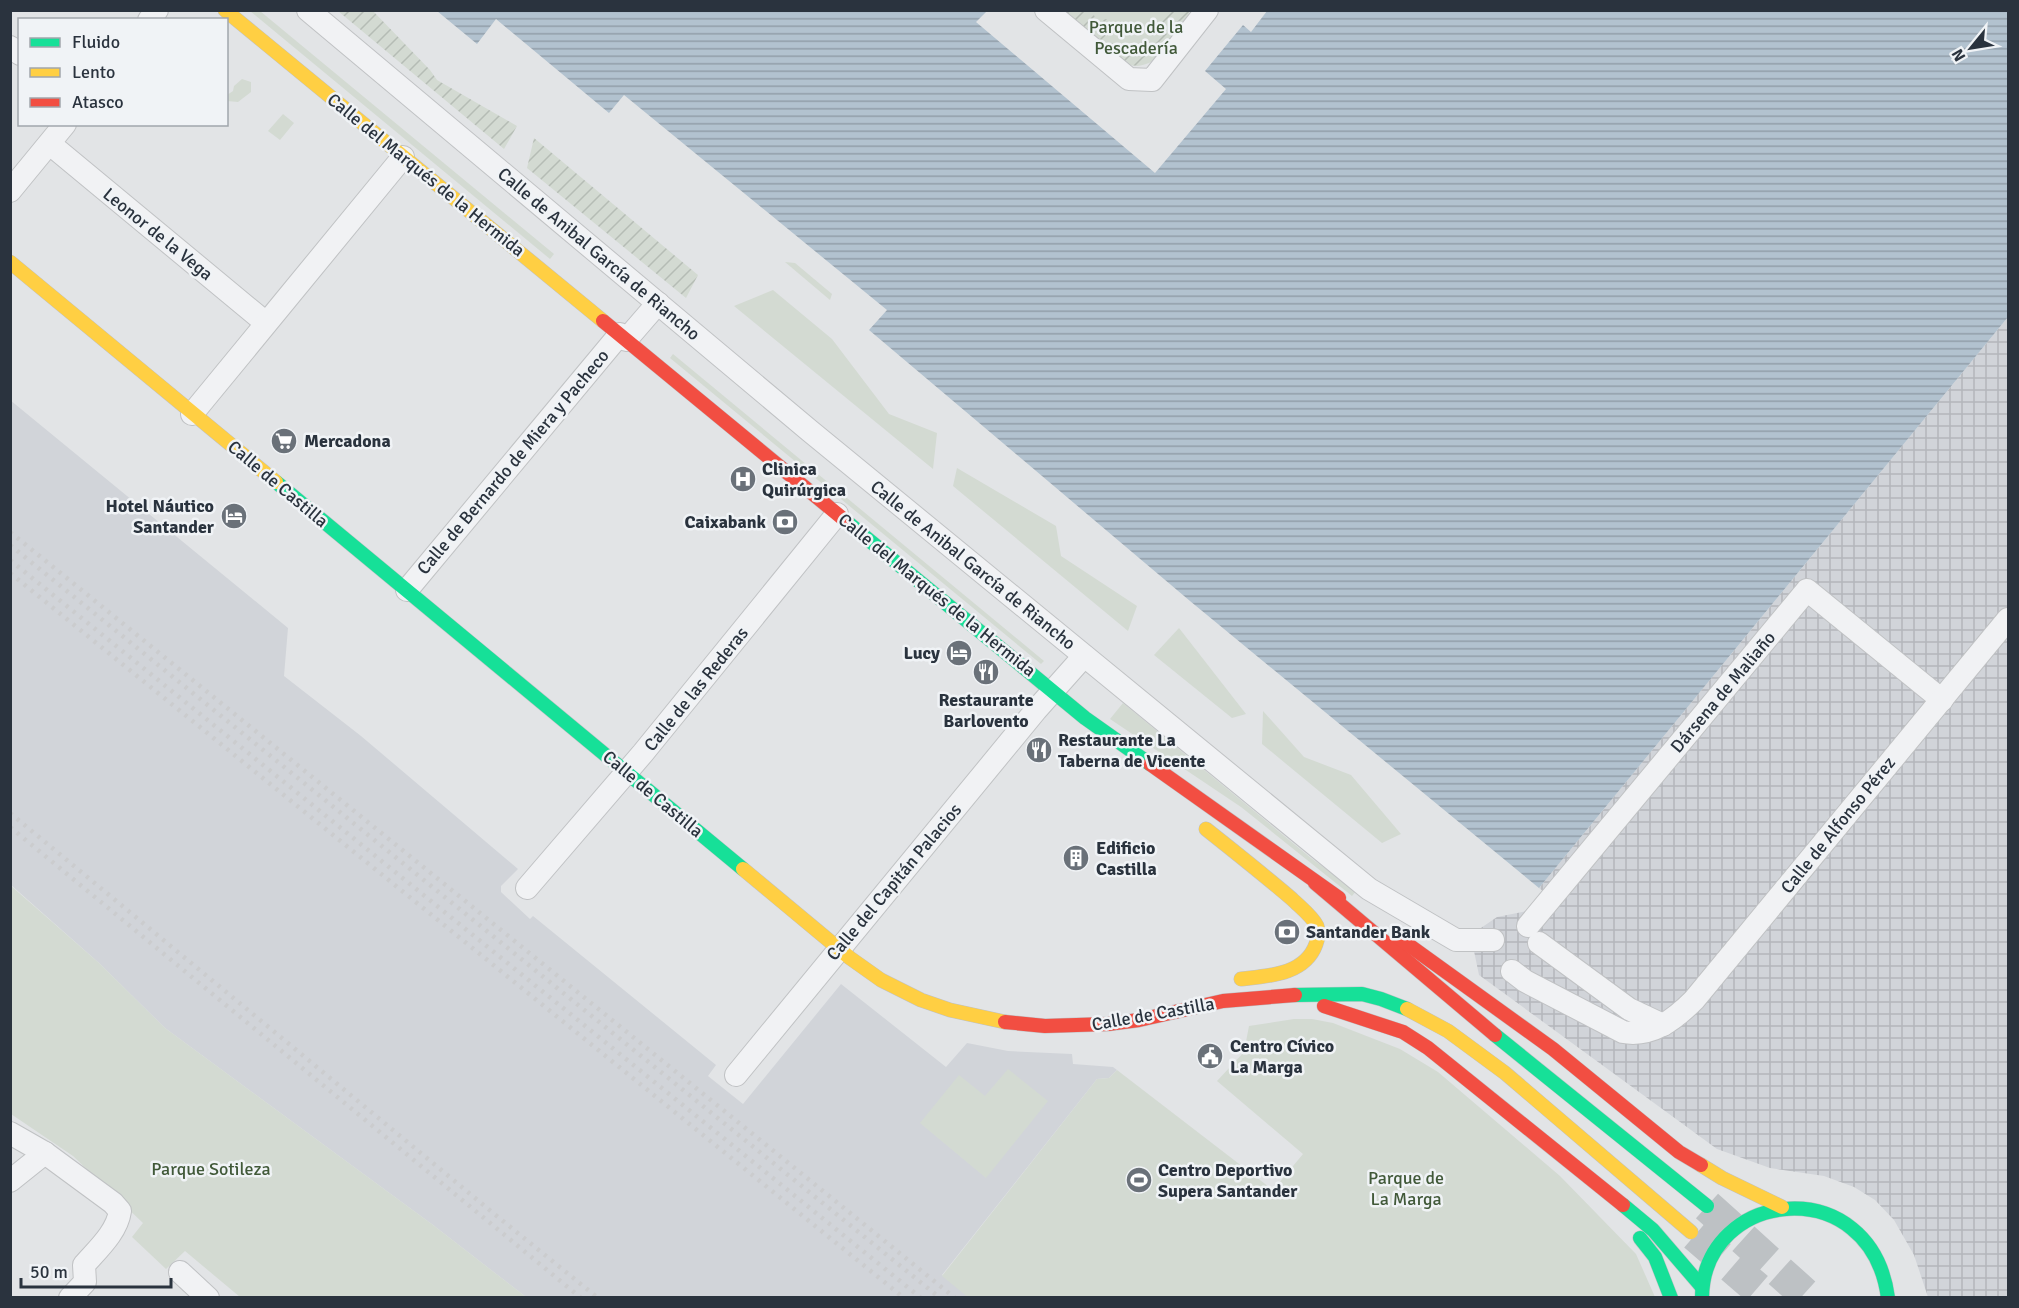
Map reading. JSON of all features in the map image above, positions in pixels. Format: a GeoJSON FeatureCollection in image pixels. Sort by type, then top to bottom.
{"type":"FeatureCollection","features":[{"type":"Feature","properties":{"kind":"main road","name":"Calle del Marqués de la Hermida"},"geometry":{"type":"LineString","coordinates":[[225,10],[1093,724],[1315,883]]}},
{"type":"Feature","properties":{"kind":"main road","name":"Calle de Castilla"},"geometry":{"type":"LineString","coordinates":[[10,262],[840,949],[892,986],[951,1011],[991,1021],[1056,1026],[1105,1026],[1211,1003],[1279,994],[1356,993],[1381,999],[1430,1020],[1455,1036],[1521,1086],[1691,1232]]}},
{"type":"Feature","properties":{"kind":"main road"},"geometry":{"type":"LineString","coordinates":[[1093,724],[1166,793]]}},
{"type":"Feature","properties":{"kind":"main road"},"geometry":{"type":"LineString","coordinates":[[1199,823],[1302,909],[1317,925],[1318,942],[1311,956],[1292,969],[1231,981]]}},
{"type":"Feature","properties":{"kind":"main road"},"geometry":{"type":"LineString","coordinates":[[1315,883],[1524,1059],[1707,1206]]}},
{"type":"Feature","properties":{"kind":"main road"},"geometry":{"type":"LineString","coordinates":[[1315,883],[1457,978],[1553,1049],[1679,1152],[1722,1178],[1782,1207]]}},
{"type":"Feature","properties":{"kind":"main road"},"geometry":{"type":"LineString","coordinates":[[1279,994],[1342,1011],[1403,1032],[1451,1065],[1653,1230],[1702,1292]]}},
{"type":"Feature","properties":{"kind":"main road"},"geometry":{"type":"LineString","coordinates":[[1056,1026],[1129,1008]]}},
{"type":"Feature","properties":{"kind":"main road"},"geometry":{"type":"LineString","coordinates":[[1594,1184],[1655,1257],[1671,1298]]}},
{"type":"Feature","properties":{"kind":"main road"},"geometry":{"type":"LineString","coordinates":[[1702,1292],[1710,1259],[1726,1236],[1749,1218],[1782,1207],[1802,1207],[1828,1213],[1851,1226],[1869,1245],[1900,1298]]}},
{"type":"Feature","properties":{"kind":"main road"},"geometry":{"type":"LineString","coordinates":[[1882,1268],[1888,1298]]}},
{"type":"Feature","properties":{"kind":"street","name":"Calle de Anibal García de Riancho"},"geometry":{"type":"LineString","coordinates":[[308,10],[810,431],[1369,890],[1456,940],[1492,940]]}},
{"type":"Feature","properties":{"kind":"street"},"geometry":{"type":"LineString","coordinates":[[1046,10],[1129,79],[1152,80],[1208,10]]}},
{"type":"Feature","properties":{"kind":"street"},"geometry":{"type":"LineString","coordinates":[[10,191],[64,126]]}},
{"type":"Feature","properties":{"kind":"street","name":"Leonor de la Vega"},"geometry":{"type":"LineString","coordinates":[[50,144],[266,323]]}},
{"type":"Feature","properties":{"kind":"street"},"geometry":{"type":"LineString","coordinates":[[192,414],[403,157]]}},
{"type":"Feature","properties":{"kind":"street"},"geometry":{"type":"LineString","coordinates":[[623,337],[658,303]]}},
{"type":"Feature","properties":{"kind":"street","name":"Calle de Bernardo de Miera y Pacheco"},"geometry":{"type":"LineString","coordinates":[[406,590],[623,337]]}},
{"type":"Feature","properties":{"kind":"street","name":"Calle de las Rederas"},"geometry":{"type":"LineString","coordinates":[[527,888],[627,772],[837,514]]}},
{"type":"Feature","properties":{"kind":"street","name":"Dársena de Maliaño"},"geometry":{"type":"LineString","coordinates":[[1663,1025],[1629,1009],[1533,935],[1807,590],[1942,699]]}},
{"type":"Feature","properties":{"kind":"street","name":"Calle de Alfonso Pérez"},"geometry":{"type":"LineString","coordinates":[[1663,1025],[1678,1016],[1694,1000],[2008,619]]}},
{"type":"Feature","properties":{"kind":"street","name":"Calle del Marqués de la Hermida"},"geometry":{"type":"LineString","coordinates":[[1052,690],[1084,656]]}},
{"type":"Feature","properties":{"kind":"street","name":"Calle del Capitán Palacios"},"geometry":{"type":"LineString","coordinates":[[736,1075],[1052,690]]}},
{"type":"Feature","properties":{"kind":"street"},"geometry":{"type":"LineString","coordinates":[[1512,971],[1525,981],[1623,1032],[1636,1034],[1663,1025]]}},
{"type":"Feature","properties":{"kind":"street"},"geometry":{"type":"LineString","coordinates":[[10,1133],[45,1154],[114,1203],[120,1211],[113,1230],[84,1265],[85,1282],[70,1298]]}},
{"type":"Feature","properties":{"kind":"street"},"geometry":{"type":"LineString","coordinates":[[10,1181],[45,1154]]}},
{"type":"Feature","properties":{"kind":"street"},"geometry":{"type":"LineString","coordinates":[[180,1272],[208,1298]]}},
{"type":"Feature","properties":{"kind":"shaded area"},"geometry":{"type":"Polygon","coordinates":[[[2008,317],[2008,1297],[1928,1297],[1914,1255],[1894,1220],[1875,1200],[1854,1187],[1824,1176],[1770,1168],[1717,1149],[1479,975],[1470,932],[1478,930],[1497,917],[1527,911],[1544,892],[1539,888],[2008,317]]]}},
{"type":"Feature","properties":{"kind":"shaded area"},"geometry":{"type":"Polygon","coordinates":[[[10,400],[288,628],[284,676],[361,736],[518,869],[501,886],[501,892],[530,919],[533,916],[716,1065],[708,1076],[743,1104],[841,984],[946,1067],[967,1043],[1008,1051],[1072,1054],[1073,1064],[1113,1067],[1117,1070],[1109,1078],[1097,1079],[942,1275],[969,1297],[526,1297],[433,1225],[165,1028],[99,963],[11,885],[10,400]]]}},
{"type":"Feature","properties":{"kind":"green space"},"geometry":{"type":"Polygon","coordinates":[[[250,11],[260,11],[554,254],[550,259],[250,11]]]}},
{"type":"Feature","properties":{"kind":"green space"},"geometry":{"type":"Polygon","coordinates":[[[338,11],[373,11],[437,80],[517,126],[504,149],[338,11]]]}},
{"type":"Feature","properties":{"kind":"green space","name":"Parque de la Pescadería"},"geometry":{"type":"Polygon","coordinates":[[[1060,11],[1190,11],[1154,59],[1147,64],[1135,66],[1060,11]]]}},
{"type":"Feature","properties":{"kind":"green space"},"geometry":{"type":"Polygon","coordinates":[[[1060,11],[1081,11],[1099,20],[1108,19],[1110,43],[1117,43],[1122,51],[1132,51],[1135,41],[1149,43],[1152,33],[1157,28],[1172,37],[1159,54],[1149,62],[1136,66],[1129,65],[1060,11]]]}},
{"type":"Feature","properties":{"kind":"green space"},"geometry":{"type":"Polygon","coordinates":[[[1167,11],[1190,11],[1176,32],[1161,24],[1167,11]]]}},
{"type":"Feature","properties":{"kind":"green space"},"geometry":{"type":"Polygon","coordinates":[[[242,79],[251,82],[251,92],[238,102],[228,101],[228,94],[233,91],[234,86],[242,79]]]}},
{"type":"Feature","properties":{"kind":"green space"},"geometry":{"type":"Polygon","coordinates":[[[283,114],[294,123],[280,140],[268,131],[283,114]]]}},
{"type":"Feature","properties":{"kind":"green space"},"geometry":{"type":"Polygon","coordinates":[[[534,138],[698,275],[686,298],[527,168],[534,138]]]}},
{"type":"Feature","properties":{"kind":"green space"},"geometry":{"type":"Polygon","coordinates":[[[785,262],[795,263],[832,294],[830,300],[785,262]]]}},
{"type":"Feature","properties":{"kind":"green space"},"geometry":{"type":"Polygon","coordinates":[[[773,290],[832,339],[889,414],[937,433],[933,469],[734,306],[773,290]]]}},
{"type":"Feature","properties":{"kind":"green space"},"geometry":{"type":"Polygon","coordinates":[[[673,354],[1044,661],[1041,664],[670,358],[673,354]]]}},
{"type":"Feature","properties":{"kind":"green space"},"geometry":{"type":"Polygon","coordinates":[[[957,468],[1056,526],[1061,556],[1137,606],[1128,631],[953,486],[957,468]]]}},
{"type":"Feature","properties":{"kind":"green space"},"geometry":{"type":"Polygon","coordinates":[[[1179,628],[1246,714],[1232,718],[1154,655],[1179,628]]]}},
{"type":"Feature","properties":{"kind":"green space"},"geometry":{"type":"Polygon","coordinates":[[[1123,703],[1311,858],[1356,891],[1352,896],[1241,807],[1110,719],[1123,703]]]}},
{"type":"Feature","properties":{"kind":"green space"},"geometry":{"type":"Polygon","coordinates":[[[1263,711],[1304,757],[1351,775],[1401,834],[1382,843],[1262,744],[1263,711]]]}},
{"type":"Feature","properties":{"kind":"green space","name":"Parque Sotileza"},"geometry":{"type":"Polygon","coordinates":[[[10,885],[99,963],[165,1028],[433,1225],[526,1297],[240,1297],[185,1251],[166,1269],[132,1237],[143,1223],[73,1156],[11,1114],[10,885]]]}},
{"type":"Feature","properties":{"kind":"green space","name":"Parque de La Marga"},"geometry":{"type":"Polygon","coordinates":[[[1294,1019],[1312,1019],[1333,1023],[1400,1049],[1438,1072],[1560,1176],[1636,1254],[1655,1297],[969,1298],[942,1276],[1097,1079],[1109,1078],[1117,1070],[1273,1190],[1303,1154],[1217,1081],[1244,1052],[1249,1026],[1294,1019]]]}},
{"type":"Feature","properties":{"kind":"green space"},"geometry":{"type":"Polygon","coordinates":[[[1008,1069],[1048,1101],[986,1178],[920,1123],[959,1075],[985,1096],[1008,1069]]]}},
{"type":"Feature","properties":{"kind":"water"},"geometry":{"type":"Polygon","coordinates":[[[437,11],[987,11],[976,22],[1155,173],[1226,89],[1205,71],[1243,25],[1251,32],[1267,11],[2008,11],[2008,317],[1539,888],[1190,601],[869,330],[887,310],[624,95],[609,113],[496,19],[477,44],[437,11]]]}},
{"type":"Feature","properties":{"kind":"tunnel"},"geometry":{"type":"LineString","coordinates":[[1707,1206],[1809,1298]]}},
{"type":"Feature","properties":{"kind":"tunnel"},"geometry":{"type":"LineString","coordinates":[[1695,1235],[1768,1298]]}},
{"type":"Feature","properties":{"kind":"railway"},"geometry":{"type":"LineString","coordinates":[[10,532],[955,1298]]}},
{"type":"Feature","properties":{"kind":"railway"},"geometry":{"type":"LineString","coordinates":[[10,545],[940,1298]]}},
{"type":"Feature","properties":{"kind":"railway"},"geometry":{"type":"LineString","coordinates":[[10,560],[921,1298]]}},
{"type":"Feature","properties":{"kind":"railway"},"geometry":{"type":"LineString","coordinates":[[10,573],[904,1298]]}},
{"type":"Feature","properties":{"kind":"railway"},"geometry":{"type":"LineString","coordinates":[[10,813],[598,1298]]}},
{"type":"Feature","properties":{"kind":"railway"},"geometry":{"type":"LineString","coordinates":[[10,827],[581,1298]]}},
{"type":"Feature","properties":{"kind":"traffic: fast"},"geometry":{"type":"LineString","coordinates":[[276,482],[743,869]]}},
{"type":"Feature","properties":{"kind":"traffic: fast"},"geometry":{"type":"LineString","coordinates":[[847,522],[1085,718],[1150,764]]}},
{"type":"Feature","properties":{"kind":"traffic: fast"},"geometry":{"type":"LineString","coordinates":[[1295,995],[1362,994],[1407,1009]]}},
{"type":"Feature","properties":{"kind":"traffic: fast"},"geometry":{"type":"LineString","coordinates":[[1495,1035],[1707,1206]]}},
{"type":"Feature","properties":{"kind":"traffic: fast"},"geometry":{"type":"LineString","coordinates":[[1623,1205],[1653,1230],[1702,1287]]}},
{"type":"Feature","properties":{"kind":"traffic: fast"},"geometry":{"type":"LineString","coordinates":[[1702,1298],[1710,1261],[1729,1234],[1757,1216],[1789,1209],[1822,1213],[1852,1229],[1875,1257],[1888,1298]]}},
{"type":"Feature","properties":{"kind":"traffic: fast"},"geometry":{"type":"LineString","coordinates":[[1640,1238],[1655,1257],[1671,1298]]}},
{"type":"Feature","properties":{"kind":"traffic: slow"},"geometry":{"type":"LineString","coordinates":[[225,10],[603,321]]}},
{"type":"Feature","properties":{"kind":"traffic: slow"},"geometry":{"type":"LineString","coordinates":[[10,262],[276,482]]}},
{"type":"Feature","properties":{"kind":"traffic: slow"},"geometry":{"type":"LineString","coordinates":[[1206,829],[1292,899],[1318,928],[1316,944],[1311,954],[1295,968],[1274,975],[1241,979]]}},
{"type":"Feature","properties":{"kind":"traffic: slow"},"geometry":{"type":"LineString","coordinates":[[743,869],[850,958],[881,980],[921,1000],[950,1010],[1005,1022]]}},
{"type":"Feature","properties":{"kind":"traffic: slow"},"geometry":{"type":"LineString","coordinates":[[1407,1009],[1448,1031],[1505,1073],[1691,1232]]}},
{"type":"Feature","properties":{"kind":"traffic: slow"},"geometry":{"type":"LineString","coordinates":[[1701,1165],[1722,1178],[1782,1207]]}},
{"type":"Feature","properties":{"kind":"traffic: jam"},"geometry":{"type":"LineString","coordinates":[[603,321],[847,522]]}},
{"type":"Feature","properties":{"kind":"traffic: jam"},"geometry":{"type":"LineString","coordinates":[[1150,764],[1339,898]]}},
{"type":"Feature","properties":{"kind":"traffic: jam"},"geometry":{"type":"LineString","coordinates":[[1315,883],[1495,1035]]}},
{"type":"Feature","properties":{"kind":"traffic: jam"},"geometry":{"type":"LineString","coordinates":[[1399,938],[1553,1049],[1679,1152],[1701,1165]]}},
{"type":"Feature","properties":{"kind":"traffic: jam"},"geometry":{"type":"LineString","coordinates":[[1005,1022],[1045,1026],[1108,1024],[1139,1020],[1223,1001],[1295,995]]}},
{"type":"Feature","properties":{"kind":"traffic: jam"},"geometry":{"type":"LineString","coordinates":[[1324,1006],[1403,1032],[1428,1048],[1623,1205]]}},
{"type":"Feature","properties":{"kind":"place","name":"Mercadona"},"geometry":{"type":"Point","coordinates":[284,441]}},
{"type":"Feature","properties":{"kind":"place","name":"Clinica Quirúrgica"},"geometry":{"type":"Point","coordinates":[743,479]}},
{"type":"Feature","properties":{"kind":"place","name":"Hotel Náutico Santander"},"geometry":{"type":"Point","coordinates":[234,516]}},
{"type":"Feature","properties":{"kind":"place","name":"Caixabank"},"geometry":{"type":"Point","coordinates":[785,522]}},
{"type":"Feature","properties":{"kind":"place","name":"Lucy"},"geometry":{"type":"Point","coordinates":[959,653]}},
{"type":"Feature","properties":{"kind":"place","name":"Restaurante Barlovento"},"geometry":{"type":"Point","coordinates":[986,672]}},
{"type":"Feature","properties":{"kind":"place","name":"Restaurante La Taberna de Vicente"},"geometry":{"type":"Point","coordinates":[1039,750]}},
{"type":"Feature","properties":{"kind":"place","name":"Edificio Castilla"},"geometry":{"type":"Point","coordinates":[1076,858]}},
{"type":"Feature","properties":{"kind":"place","name":"Santander Bank"},"geometry":{"type":"Point","coordinates":[1287,932]}},
{"type":"Feature","properties":{"kind":"place","name":"Centro Cívico La Marga"},"geometry":{"type":"Point","coordinates":[1210,1056]}},
{"type":"Feature","properties":{"kind":"place","name":"Centro Deportivo Supera Santander"},"geometry":{"type":"Point","coordinates":[1139,1180]}}]}
